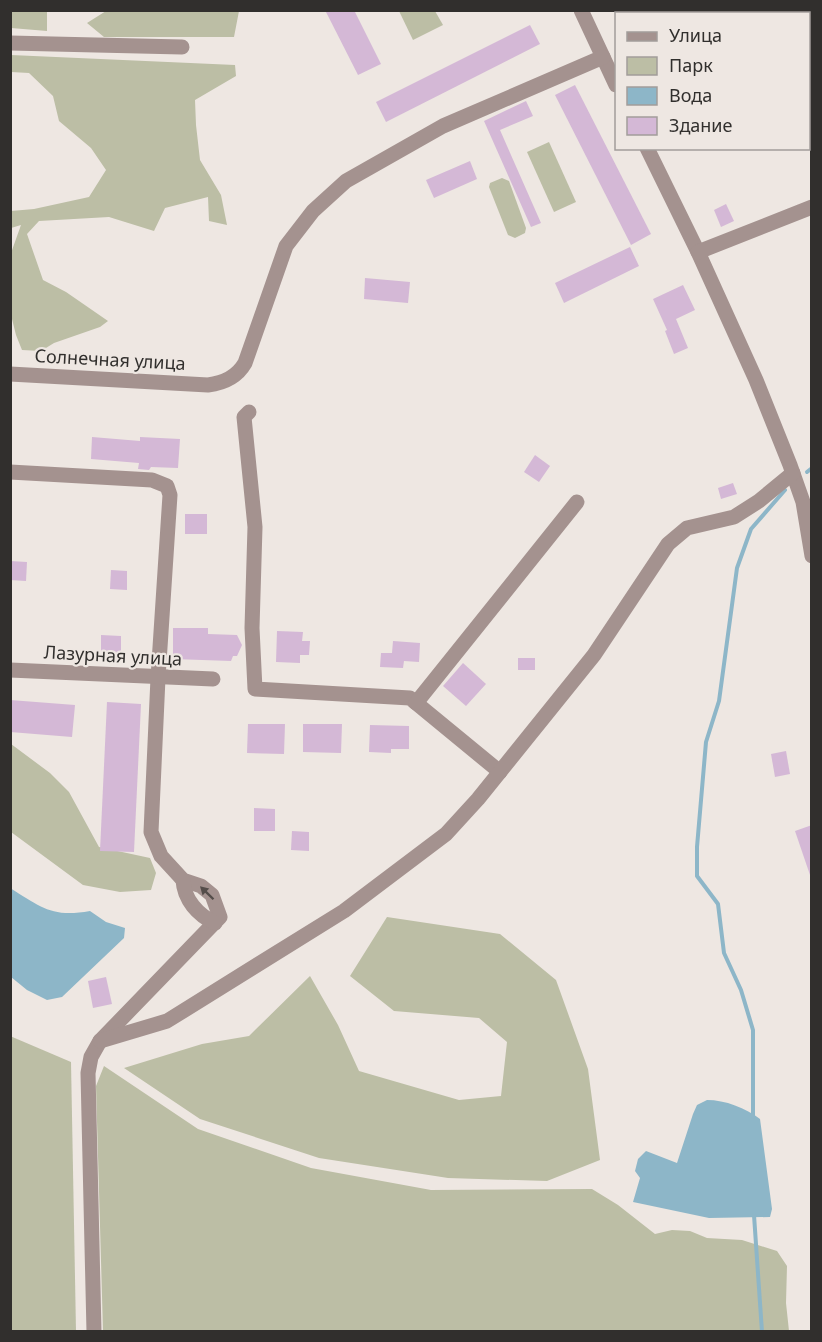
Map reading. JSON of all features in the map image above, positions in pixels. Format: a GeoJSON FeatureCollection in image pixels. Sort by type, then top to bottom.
{"type":"FeatureCollection","features":[{"type":"Feature","properties":{"kind":"street"},"geometry":{"type":"LineString","coordinates":[[581,10],[615,84]]}},
{"type":"Feature","properties":{"kind":"street"},"geometry":{"type":"LineString","coordinates":[[10,43],[182,47]]}},
{"type":"Feature","properties":{"kind":"street","name":"Солнечная улица"},"geometry":{"type":"LineString","coordinates":[[10,374],[208,385],[229,380],[245,363],[286,246],[313,211],[346,181],[443,126],[603,57]]}},
{"type":"Feature","properties":{"kind":"street"},"geometry":{"type":"LineString","coordinates":[[648,150],[698,252],[756,380],[793,473],[802,502],[812,556]]}},
{"type":"Feature","properties":{"kind":"street"},"geometry":{"type":"LineString","coordinates":[[698,252],[812,207]]}},
{"type":"Feature","properties":{"kind":"street"},"geometry":{"type":"LineString","coordinates":[[249,412],[244,417],[255,527],[252,628],[255,689],[410,698],[500,772]]}},
{"type":"Feature","properties":{"kind":"street"},"geometry":{"type":"LineString","coordinates":[[10,472],[152,480],[167,486],[170,495],[151,832],[154,844],[161,856],[183,880],[201,886],[212,895],[218,920]]}},
{"type":"Feature","properties":{"kind":"street"},"geometry":{"type":"LineString","coordinates":[[100,1041],[167,1021],[344,911],[446,834],[500,772],[594,655],[668,544],[687,528],[734,517],[759,501],[793,473]]}},
{"type":"Feature","properties":{"kind":"street"},"geometry":{"type":"LineString","coordinates":[[416,703],[577,502]]}},
{"type":"Feature","properties":{"kind":"street","name":"Лазурная улица"},"geometry":{"type":"LineString","coordinates":[[10,670],[213,679]]}},
{"type":"Feature","properties":{"kind":"street"},"geometry":{"type":"LineString","coordinates":[[183,880],[185,893],[194,907],[218,920]]}},
{"type":"Feature","properties":{"kind":"street"},"geometry":{"type":"LineString","coordinates":[[94,1332],[88,1073],[91,1057],[100,1041],[218,920]]}},
{"type":"Feature","properties":{"kind":"green space"},"geometry":{"type":"Polygon","coordinates":[[[10,11],[47,11],[47,31],[11,28],[10,11]]]}},
{"type":"Feature","properties":{"kind":"green space"},"geometry":{"type":"Polygon","coordinates":[[[106,11],[239,11],[234,37],[104,37],[87,23],[106,11]]]}},
{"type":"Feature","properties":{"kind":"green space"},"geometry":{"type":"Polygon","coordinates":[[[399,11],[435,11],[443,25],[413,40],[399,11]]]}},
{"type":"Feature","properties":{"kind":"green space"},"geometry":{"type":"Polygon","coordinates":[[[11,55],[235,65],[236,76],[195,100],[200,160],[221,195],[227,225],[209,221],[208,197],[165,208],[154,231],[109,217],[39,221],[27,234],[43,280],[66,292],[108,321],[100,327],[54,343],[41,351],[22,350],[10,311],[11,253],[21,225],[11,228],[11,211],[34,209],[89,197],[106,170],[91,148],[59,121],[53,96],[29,73],[11,72],[11,55]]]}},
{"type":"Feature","properties":{"kind":"green space"},"geometry":{"type":"Polygon","coordinates":[[[549,142],[576,202],[554,212],[527,152],[549,142]]]}},
{"type":"Feature","properties":{"kind":"green space"},"geometry":{"type":"Polygon","coordinates":[[[502,178],[509,181],[526,228],[525,233],[515,238],[508,235],[489,187],[490,183],[502,178]]]}},
{"type":"Feature","properties":{"kind":"green space"},"geometry":{"type":"Polygon","coordinates":[[[11,744],[50,773],[69,792],[99,847],[150,858],[156,873],[151,890],[120,892],[83,885],[11,832],[11,744]]]}},
{"type":"Feature","properties":{"kind":"green space"},"geometry":{"type":"Polygon","coordinates":[[[387,917],[500,934],[556,980],[588,1069],[600,1160],[547,1181],[448,1178],[319,1158],[200,1119],[124,1068],[202,1044],[249,1036],[310,976],[338,1025],[359,1071],[459,1100],[501,1096],[507,1042],[479,1018],[394,1011],[350,976],[387,917]]]}},
{"type":"Feature","properties":{"kind":"green space"},"geometry":{"type":"Polygon","coordinates":[[[10,1036],[71,1062],[76,1331],[11,1331],[10,1036]]]}},
{"type":"Feature","properties":{"kind":"green space"},"geometry":{"type":"Polygon","coordinates":[[[104,1066],[198,1129],[311,1168],[431,1190],[592,1189],[618,1205],[655,1234],[672,1230],[690,1231],[707,1238],[742,1240],[777,1251],[787,1266],[786,1303],[789,1331],[103,1331],[96,1086],[104,1066]]]}},
{"type":"Feature","properties":{"kind":"water"},"geometry":{"type":"Polygon","coordinates":[[[10,888],[56,912],[90,911],[106,922],[125,928],[124,938],[62,997],[47,1000],[27,990],[11,977],[10,888]]]}},
{"type":"Feature","properties":{"kind":"water"},"geometry":{"type":"Polygon","coordinates":[[[707,1100],[735,1105],[760,1119],[772,1209],[770,1217],[709,1218],[633,1202],[640,1178],[635,1171],[638,1159],[646,1151],[677,1163],[697,1105],[707,1100]]]}},
{"type":"Feature","properties":{"kind":"building"},"geometry":{"type":"Polygon","coordinates":[[[325,10],[354,10],[381,64],[358,75],[325,10]]]}},
{"type":"Feature","properties":{"kind":"building"},"geometry":{"type":"Polygon","coordinates":[[[530,25],[540,44],[386,122],[376,102],[530,25]]]}},
{"type":"Feature","properties":{"kind":"building"},"geometry":{"type":"Polygon","coordinates":[[[575,85],[651,234],[631,245],[555,95],[575,85]]]}},
{"type":"Feature","properties":{"kind":"building"},"geometry":{"type":"Polygon","coordinates":[[[526,101],[533,116],[500,130],[541,223],[531,227],[484,121],[526,101]]]}},
{"type":"Feature","properties":{"kind":"building"},"geometry":{"type":"Polygon","coordinates":[[[470,161],[477,179],[434,198],[426,180],[470,161]]]}},
{"type":"Feature","properties":{"kind":"building"},"geometry":{"type":"Polygon","coordinates":[[[726,204],[734,221],[721,227],[714,210],[726,204]]]}},
{"type":"Feature","properties":{"kind":"building"},"geometry":{"type":"Polygon","coordinates":[[[630,247],[639,266],[564,303],[555,283],[630,247]]]}},
{"type":"Feature","properties":{"kind":"building"},"geometry":{"type":"Polygon","coordinates":[[[365,278],[410,282],[408,303],[364,299],[365,278]]]}},
{"type":"Feature","properties":{"kind":"building"},"geometry":{"type":"Polygon","coordinates":[[[683,285],[695,310],[676,319],[688,348],[674,354],[665,331],[667,330],[653,299],[683,285]]]}},
{"type":"Feature","properties":{"kind":"building"},"geometry":{"type":"Polygon","coordinates":[[[92,437],[140,441],[140,437],[180,439],[178,468],[138,469],[139,463],[91,459],[92,437]]]}},
{"type":"Feature","properties":{"kind":"building"},"geometry":{"type":"Polygon","coordinates":[[[535,455],[550,466],[539,482],[524,472],[535,455]]]}},
{"type":"Feature","properties":{"kind":"building"},"geometry":{"type":"Polygon","coordinates":[[[733,483],[737,494],[721,499],[718,488],[733,483]]]}},
{"type":"Feature","properties":{"kind":"building"},"geometry":{"type":"Polygon","coordinates":[[[185,514],[207,514],[207,534],[185,534],[185,514]]]}},
{"type":"Feature","properties":{"kind":"building"},"geometry":{"type":"Polygon","coordinates":[[[10,561],[27,562],[26,581],[10,580],[10,561]]]}},
{"type":"Feature","properties":{"kind":"building"},"geometry":{"type":"Polygon","coordinates":[[[111,570],[127,571],[127,590],[110,589],[111,570]]]}},
{"type":"Feature","properties":{"kind":"building"},"geometry":{"type":"Polygon","coordinates":[[[173,628],[208,628],[208,634],[237,635],[242,645],[237,656],[233,656],[231,661],[173,659],[173,628]]]}},
{"type":"Feature","properties":{"kind":"building"},"geometry":{"type":"Polygon","coordinates":[[[277,631],[303,632],[302,641],[310,641],[309,655],[300,655],[300,663],[276,662],[277,631]]]}},
{"type":"Feature","properties":{"kind":"building"},"geometry":{"type":"Polygon","coordinates":[[[101,635],[121,636],[121,655],[101,654],[101,635]]]}},
{"type":"Feature","properties":{"kind":"building"},"geometry":{"type":"Polygon","coordinates":[[[393,641],[420,643],[419,662],[404,661],[403,668],[380,667],[381,653],[392,653],[393,641]]]}},
{"type":"Feature","properties":{"kind":"building"},"geometry":{"type":"Polygon","coordinates":[[[518,658],[535,658],[535,670],[518,670],[518,658]]]}},
{"type":"Feature","properties":{"kind":"building"},"geometry":{"type":"Polygon","coordinates":[[[463,663],[486,684],[466,706],[443,686],[463,663]]]}},
{"type":"Feature","properties":{"kind":"building"},"geometry":{"type":"Polygon","coordinates":[[[10,700],[75,705],[72,737],[10,732],[10,700]]]}},
{"type":"Feature","properties":{"kind":"building"},"geometry":{"type":"Polygon","coordinates":[[[107,702],[141,704],[134,852],[100,851],[107,702]]]}},
{"type":"Feature","properties":{"kind":"building"},"geometry":{"type":"Polygon","coordinates":[[[248,724],[285,724],[284,754],[247,753],[248,724]]]}},
{"type":"Feature","properties":{"kind":"building"},"geometry":{"type":"Polygon","coordinates":[[[303,724],[342,724],[341,753],[303,752],[303,724]]]}},
{"type":"Feature","properties":{"kind":"building"},"geometry":{"type":"Polygon","coordinates":[[[370,725],[409,726],[409,749],[391,749],[391,753],[369,752],[370,725]]]}},
{"type":"Feature","properties":{"kind":"building"},"geometry":{"type":"Polygon","coordinates":[[[786,751],[790,774],[775,777],[771,754],[786,751]]]}},
{"type":"Feature","properties":{"kind":"building"},"geometry":{"type":"Polygon","coordinates":[[[254,808],[275,809],[275,831],[254,831],[254,808]]]}},
{"type":"Feature","properties":{"kind":"building"},"geometry":{"type":"Polygon","coordinates":[[[812,825],[812,875],[810,875],[795,831],[812,825]]]}},
{"type":"Feature","properties":{"kind":"building"},"geometry":{"type":"Polygon","coordinates":[[[292,831],[309,832],[309,851],[291,850],[292,831]]]}},
{"type":"Feature","properties":{"kind":"building"},"geometry":{"type":"Polygon","coordinates":[[[106,977],[112,1004],[93,1008],[88,981],[106,977]]]}},
{"type":"Feature","properties":{"kind":"waterway"},"geometry":{"type":"LineString","coordinates":[[807,472],[812,468]]}},
{"type":"Feature","properties":{"kind":"waterway"},"geometry":{"type":"LineString","coordinates":[[753,1117],[753,1030],[741,990],[724,953],[718,904],[697,876],[697,847],[706,742],[719,701],[737,568],[751,529],[785,490]]}},
{"type":"Feature","properties":{"kind":"waterway"},"geometry":{"type":"LineString","coordinates":[[754,1215],[762,1332]]}}]}
